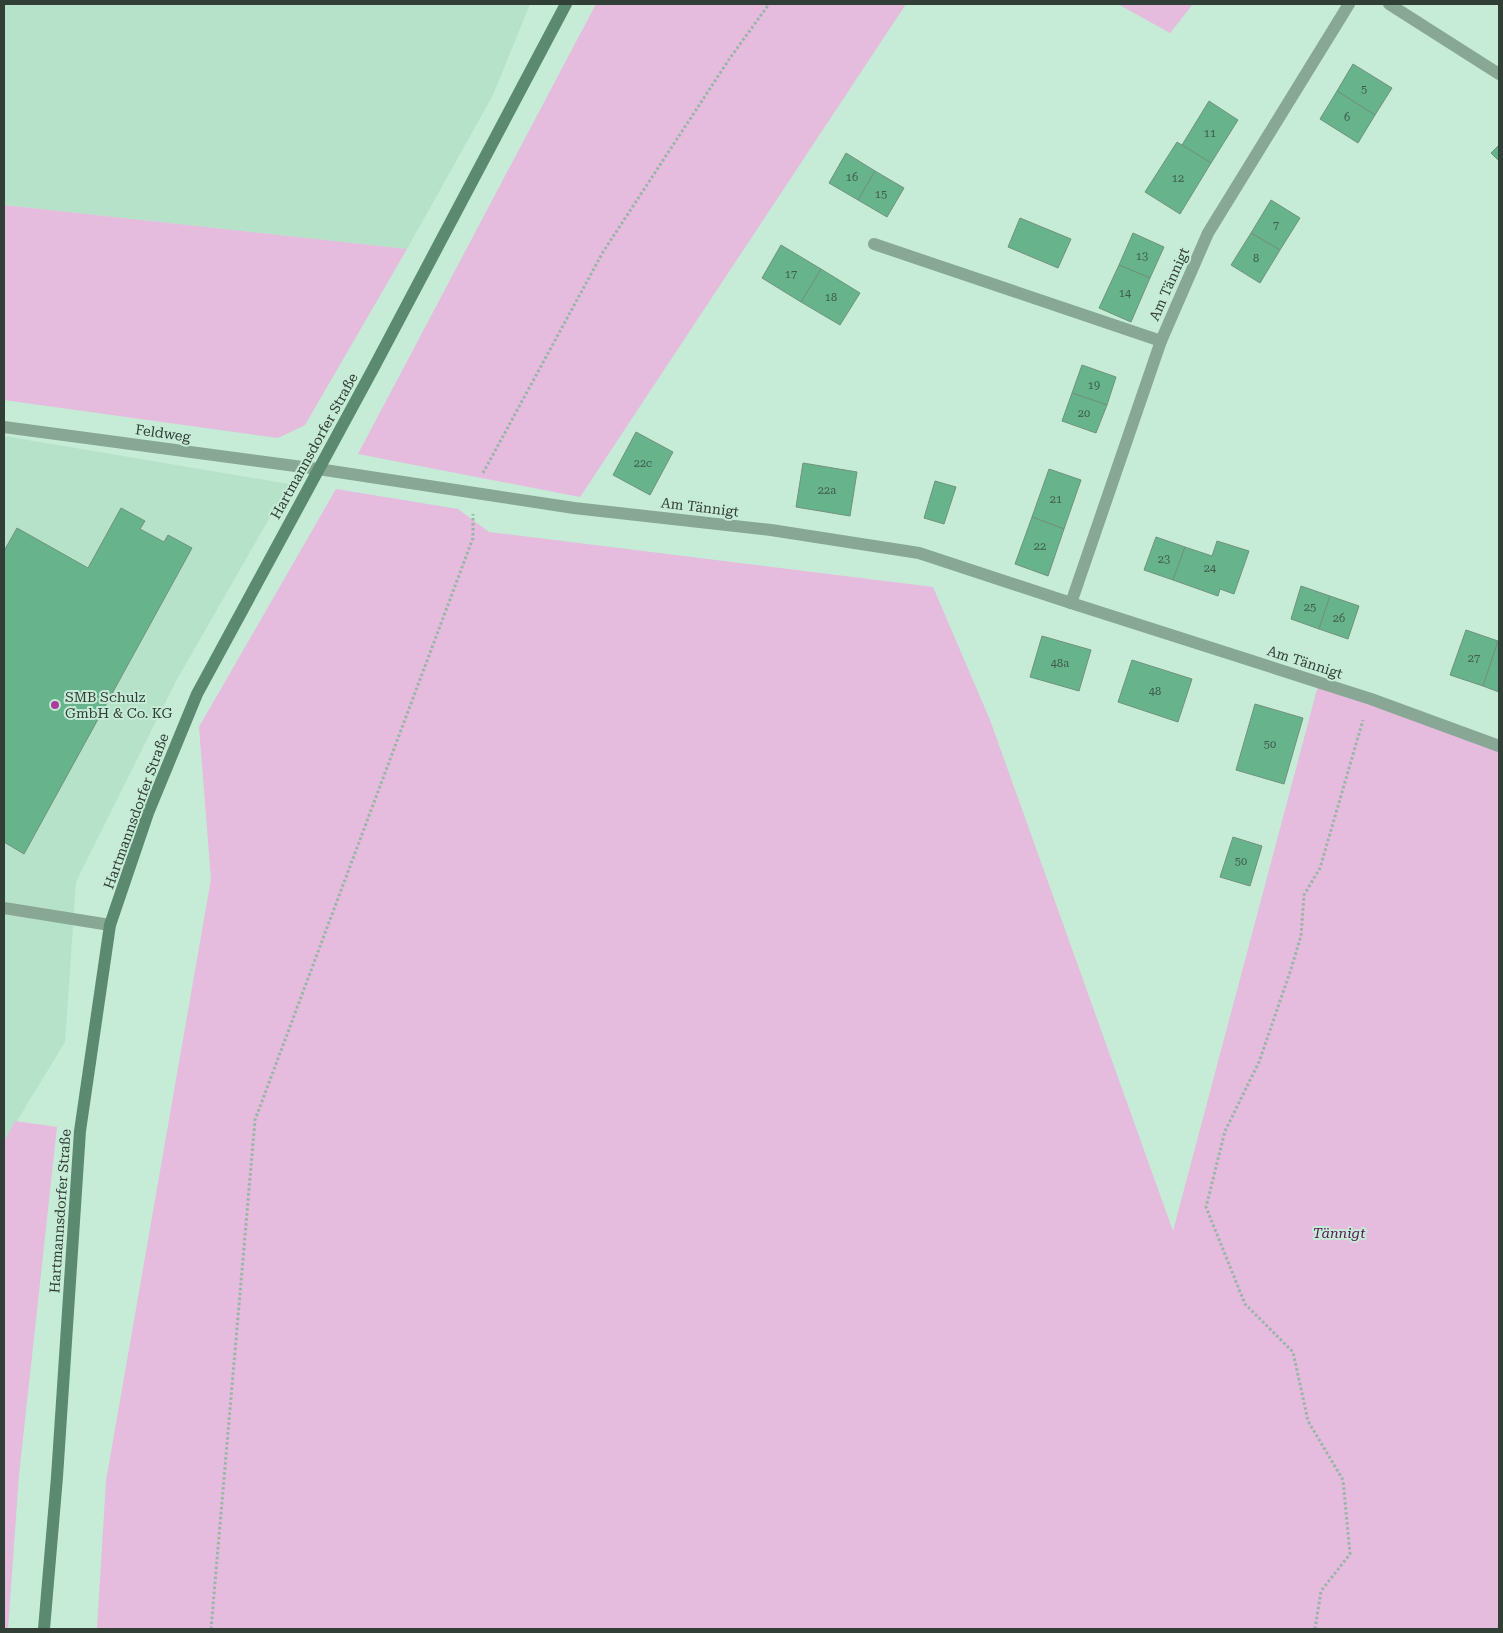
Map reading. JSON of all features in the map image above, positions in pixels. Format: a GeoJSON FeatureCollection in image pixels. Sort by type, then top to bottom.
{"type":"FeatureCollection","features":[{"type":"Feature","properties":{"kind":"main road","name":"Hartmannsdorfer Straße"},"geometry":{"type":"LineString","coordinates":[[44,1629],[57,1477],[80,1131],[110,926],[148,813],[197,694],[566,4]]}},
{"type":"Feature","properties":{"kind":"street","name":"Am Tännigt"},"geometry":{"type":"LineString","coordinates":[[1071,603],[1161,341],[1208,233],[1350,4]]}},
{"type":"Feature","properties":{"kind":"street"},"geometry":{"type":"LineString","coordinates":[[1389,4],[1499,74]]}},
{"type":"Feature","properties":{"kind":"street"},"geometry":{"type":"LineString","coordinates":[[874,244],[1161,341]]}},
{"type":"Feature","properties":{"kind":"street","name":"Feldweg"},"geometry":{"type":"LineString","coordinates":[[4,427],[318,469]]}},
{"type":"Feature","properties":{"kind":"street","name":"Am Tännigt"},"geometry":{"type":"LineString","coordinates":[[318,469],[473,491],[574,508],[770,530],[919,553],[1371,699],[1499,746]]}},
{"type":"Feature","properties":{"kind":"street"},"geometry":{"type":"LineString","coordinates":[[4,908],[110,926]]}},
{"type":"Feature","properties":{"kind":"path"},"geometry":{"type":"LineString","coordinates":[[211,1629],[254,1120],[473,538],[473,491],[604,252],[730,58],[769,4]]}},
{"type":"Feature","properties":{"kind":"path"},"geometry":{"type":"LineString","coordinates":[[1315,1629],[1321,1591],[1350,1554],[1343,1480],[1308,1422],[1293,1352],[1245,1304],[1206,1207],[1225,1131],[1259,1062],[1290,972],[1301,936],[1304,895],[1320,868],[1361,723],[1371,699]]}},
{"type":"Feature","properties":{"kind":"shaded area"},"geometry":{"type":"Polygon","coordinates":[[[4,4],[530,4],[493,95],[407,249],[4,205],[4,4]]]}},
{"type":"Feature","properties":{"kind":"shaded area"},"geometry":{"type":"Polygon","coordinates":[[[4,436],[289,484],[176,681],[76,882],[65,1042],[4,1142],[4,436]]]}},
{"type":"Feature","properties":{"kind":"green space"},"geometry":{"type":"Polygon","coordinates":[[[596,4],[906,4],[580,497],[358,454],[596,4]]]}},
{"type":"Feature","properties":{"kind":"green space"},"geometry":{"type":"Polygon","coordinates":[[[1118,4],[1193,4],[1170,33],[1118,4]]]}},
{"type":"Feature","properties":{"kind":"green space"},"geometry":{"type":"Polygon","coordinates":[[[4,205],[407,249],[305,425],[278,438],[4,400],[4,205]]]}},
{"type":"Feature","properties":{"kind":"green space","name":"Tännigt"},"geometry":{"type":"Polygon","coordinates":[[[336,489],[458,509],[489,532],[933,587],[990,720],[1173,1231],[1319,682],[1499,746],[1499,1629],[97,1629],[106,1481],[211,879],[199,727],[336,489]]]}},
{"type":"Feature","properties":{"kind":"green space"},"geometry":{"type":"Polygon","coordinates":[[[15,1121],[57,1127],[19,1475],[8,1629],[4,1629],[4,1142],[15,1121]]]}},
{"type":"Feature","properties":{"kind":"building"},"geometry":{"type":"Polygon","coordinates":[[[1353,64],[1392,88],[1375,115],[1337,91],[1353,64]]]}},
{"type":"Feature","properties":{"kind":"building"},"geometry":{"type":"Polygon","coordinates":[[[1337,91],[1375,115],[1358,143],[1320,119],[1337,91]]]}},
{"type":"Feature","properties":{"kind":"building"},"geometry":{"type":"Polygon","coordinates":[[[1209,101],[1238,120],[1211,163],[1182,145],[1209,101]]]}},
{"type":"Feature","properties":{"kind":"building"},"geometry":{"type":"Polygon","coordinates":[[[1177,142],[1211,163],[1180,214],[1145,192],[1177,142]]]}},
{"type":"Feature","properties":{"kind":"building"},"geometry":{"type":"Polygon","coordinates":[[[1499,145],[1499,161],[1491,153],[1499,145]]]}},
{"type":"Feature","properties":{"kind":"building"},"geometry":{"type":"Polygon","coordinates":[[[846,153],[875,171],[858,200],[829,183],[846,153]]]}},
{"type":"Feature","properties":{"kind":"building"},"geometry":{"type":"Polygon","coordinates":[[[875,171],[904,188],[887,217],[858,200],[875,171]]]}},
{"type":"Feature","properties":{"kind":"building"},"geometry":{"type":"Polygon","coordinates":[[[1271,200],[1300,218],[1280,250],[1251,233],[1271,200]]]}},
{"type":"Feature","properties":{"kind":"building"},"geometry":{"type":"Polygon","coordinates":[[[1020,218],[1071,239],[1058,268],[1008,247],[1020,218]]]}},
{"type":"Feature","properties":{"kind":"building"},"geometry":{"type":"Polygon","coordinates":[[[1133,233],[1164,247],[1150,278],[1119,265],[1133,233]]]}},
{"type":"Feature","properties":{"kind":"building"},"geometry":{"type":"Polygon","coordinates":[[[1251,233],[1280,250],[1260,283],[1231,265],[1251,233]]]}},
{"type":"Feature","properties":{"kind":"building"},"geometry":{"type":"Polygon","coordinates":[[[781,245],[821,269],[801,302],[762,278],[781,245]]]}},
{"type":"Feature","properties":{"kind":"building"},"geometry":{"type":"Polygon","coordinates":[[[1119,265],[1150,278],[1131,322],[1099,308],[1119,265]]]}},
{"type":"Feature","properties":{"kind":"building"},"geometry":{"type":"Polygon","coordinates":[[[821,269],[860,293],[840,325],[801,302],[821,269]]]}},
{"type":"Feature","properties":{"kind":"building"},"geometry":{"type":"Polygon","coordinates":[[[1082,365],[1116,377],[1107,405],[1072,393],[1082,365]]]}},
{"type":"Feature","properties":{"kind":"building"},"geometry":{"type":"Polygon","coordinates":[[[1072,393],[1107,405],[1096,433],[1062,421],[1072,393]]]}},
{"type":"Feature","properties":{"kind":"building"},"geometry":{"type":"Polygon","coordinates":[[[636,432],[673,452],[650,495],[613,475],[636,432]]]}},
{"type":"Feature","properties":{"kind":"building"},"geometry":{"type":"Polygon","coordinates":[[[803,463],[857,472],[850,516],[796,507],[803,463]]]}},
{"type":"Feature","properties":{"kind":"building"},"geometry":{"type":"Polygon","coordinates":[[[1049,469],[1081,480],[1064,529],[1032,517],[1049,469]]]}},
{"type":"Feature","properties":{"kind":"building"},"geometry":{"type":"Polygon","coordinates":[[[935,481],[956,487],[944,524],[924,518],[935,481]]]}},
{"type":"Feature","properties":{"kind":"building","name":"SMB Schulz GmbH & Co. KG"},"geometry":{"type":"Polygon","coordinates":[[[121,508],[145,521],[140,529],[164,542],[168,535],[192,548],[24,854],[4,842],[4,551],[17,528],[88,568],[121,508]]]}},
{"type":"Feature","properties":{"kind":"building"},"geometry":{"type":"Polygon","coordinates":[[[1032,517],[1064,529],[1048,576],[1015,564],[1032,517]]]}},
{"type":"Feature","properties":{"kind":"building"},"geometry":{"type":"Polygon","coordinates":[[[1156,537],[1185,547],[1173,580],[1144,570],[1156,537]]]}},
{"type":"Feature","properties":{"kind":"building"},"geometry":{"type":"Polygon","coordinates":[[[1217,541],[1249,551],[1234,594],[1220,589],[1218,596],[1173,580],[1185,547],[1212,556],[1217,541]]]}},
{"type":"Feature","properties":{"kind":"building"},"geometry":{"type":"Polygon","coordinates":[[[1301,586],[1330,596],[1319,629],[1291,619],[1301,586]]]}},
{"type":"Feature","properties":{"kind":"building"},"geometry":{"type":"Polygon","coordinates":[[[1330,596],[1359,606],[1348,639],[1319,629],[1330,596]]]}},
{"type":"Feature","properties":{"kind":"building"},"geometry":{"type":"Polygon","coordinates":[[[1466,630],[1498,641],[1483,686],[1450,675],[1466,630]]]}},
{"type":"Feature","properties":{"kind":"building"},"geometry":{"type":"Polygon","coordinates":[[[1042,636],[1091,650],[1079,691],[1030,677],[1042,636]]]}},
{"type":"Feature","properties":{"kind":"building"},"geometry":{"type":"Polygon","coordinates":[[[1499,641],[1499,692],[1483,686],[1499,641]]]}},
{"type":"Feature","properties":{"kind":"building"},"geometry":{"type":"Polygon","coordinates":[[[1132,660],[1192,679],[1178,722],[1118,702],[1132,660]]]}},
{"type":"Feature","properties":{"kind":"building"},"geometry":{"type":"Polygon","coordinates":[[[1255,704],[1303,718],[1284,784],[1236,770],[1255,704]]]}},
{"type":"Feature","properties":{"kind":"building"},"geometry":{"type":"Polygon","coordinates":[[[1233,837],[1262,846],[1250,886],[1220,877],[1233,837]]]}},
{"type":"Feature","properties":{"kind":"place","name":"SMB Schulz GmbH & Co. KG"},"geometry":{"type":"Point","coordinates":[55,705]}}]}
